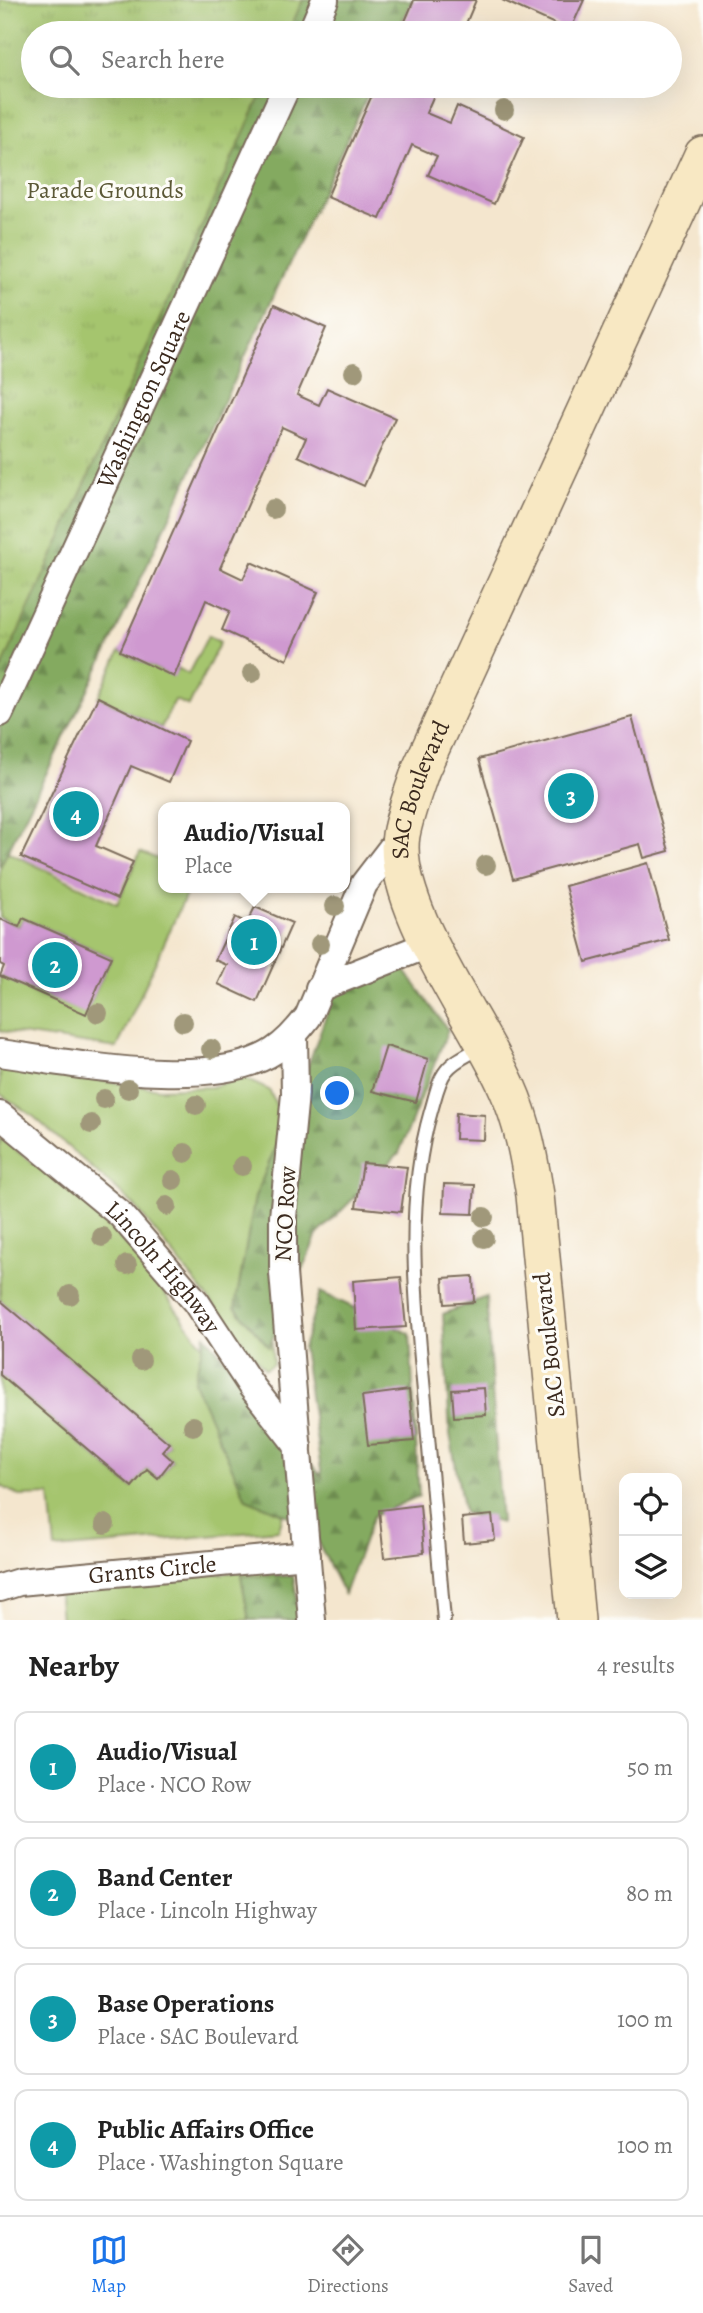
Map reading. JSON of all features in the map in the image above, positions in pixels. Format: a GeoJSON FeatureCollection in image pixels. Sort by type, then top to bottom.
{"type":"FeatureCollection","features":[{"type":"Feature","properties":{"kind":"street"},"geometry":{"type":"LineString","coordinates":[[316,21],[325,0]]}},
{"type":"Feature","properties":{"kind":"street","name":"Washington Square"},"geometry":{"type":"LineString","coordinates":[[0,713],[282,98]]}},
{"type":"Feature","properties":{"kind":"street","name":"SAC Boulevard"},"geometry":{"type":"LineString","coordinates":[[576,1620],[535,1195],[525,1137],[500,1071],[430,944],[410,898],[402,866],[401,836],[421,769],[703,155]]}},
{"type":"Feature","properties":{"kind":"street"},"geometry":{"type":"LineString","coordinates":[[0,1053],[182,1074],[242,1065],[273,1052],[294,1036],[308,1017],[364,884],[401,836]]}},
{"type":"Feature","properties":{"kind":"street"},"geometry":{"type":"LineString","coordinates":[[319,988],[430,944]]}},
{"type":"Feature","properties":{"kind":"street","name":"NCO Row"},"geometry":{"type":"LineString","coordinates":[[294,1036],[295,1094],[283,1217],[283,1273],[312,1620]]}},
{"type":"Feature","properties":{"kind":"street","name":"Lincoln Highway"},"geometry":{"type":"LineString","coordinates":[[0,1115],[121,1215],[196,1302],[252,1387],[298,1446]]}},
{"type":"Feature","properties":{"kind":"street","name":"Grants Circle"},"geometry":{"type":"LineString","coordinates":[[0,1588],[19,1582],[307,1555]]}},
{"type":"Feature","properties":{"kind":"lane"},"geometry":{"type":"LineString","coordinates":[[444,1620],[417,1297],[415,1241],[418,1186],[424,1134],[436,1093],[446,1071],[485,1045]]}},
{"type":"Feature","properties":{"kind":"green space","name":"Parade Grounds"},"geometry":{"type":"Polygon","coordinates":[[[0,0],[303,0],[293,21],[21,21],[21,98],[260,98],[0,672],[0,0]]]}},
{"type":"Feature","properties":{"kind":"green space"},"geometry":{"type":"Polygon","coordinates":[[[184,0],[412,0],[402,21],[173,21],[184,0]]]}},
{"type":"Feature","properties":{"kind":"green space"},"geometry":{"type":"Polygon","coordinates":[[[133,98],[366,98],[106,653],[0,867],[0,375],[133,98]]]}},
{"type":"Feature","properties":{"kind":"green space"},"geometry":{"type":"Polygon","coordinates":[[[208,636],[220,642],[189,706],[175,700],[161,728],[98,697],[120,651],[173,676],[178,668],[188,674],[208,636]]]}},
{"type":"Feature","properties":{"kind":"green space"},"geometry":{"type":"Polygon","coordinates":[[[6,851],[117,904],[140,852],[158,859],[158,893],[187,893],[117,1048],[0,1031],[0,976],[86,1013],[111,957],[23,918],[19,927],[0,918],[0,863],[6,851]]]}},
{"type":"Feature","properties":{"kind":"green space"},"geometry":{"type":"Polygon","coordinates":[[[403,968],[448,1030],[399,1153],[317,1235],[269,1347],[235,1307],[255,1197],[302,1082],[335,991],[403,968]]]}},
{"type":"Feature","properties":{"kind":"green space"},"geometry":{"type":"Polygon","coordinates":[[[0,1066],[160,1089],[211,1087],[243,1078],[269,1090],[279,1111],[267,1262],[273,1364],[265,1369],[133,1204],[33,1116],[0,1094],[0,1066]]]}},
{"type":"Feature","properties":{"kind":"green space"},"geometry":{"type":"Polygon","coordinates":[[[0,1138],[83,1201],[137,1256],[217,1365],[273,1462],[283,1514],[279,1530],[55,1549],[50,1495],[19,1496],[0,1485],[0,1375],[131,1487],[147,1469],[158,1478],[172,1460],[162,1451],[169,1443],[0,1300],[0,1138]]]}},
{"type":"Feature","properties":{"kind":"green space"},"geometry":{"type":"Polygon","coordinates":[[[320,1292],[410,1334],[419,1496],[373,1516],[344,1594],[309,1524],[246,1499],[194,1382],[205,1335],[322,1477],[303,1348],[320,1292]]]}},
{"type":"Feature","properties":{"kind":"green space"},"geometry":{"type":"Polygon","coordinates":[[[486,1297],[501,1523],[464,1513],[450,1434],[443,1314],[486,1297]]]}},
{"type":"Feature","properties":{"kind":"green space"},"geometry":{"type":"Polygon","coordinates":[[[273,1569],[288,1620],[61,1620],[58,1587],[273,1569]]]}},
{"type":"Feature","properties":{"kind":"green space"},"geometry":{"type":"Polygon","coordinates":[[[241,1576],[293,1576],[301,1620],[249,1620],[241,1576]]]}},
{"type":"Feature","properties":{"kind":"building"},"geometry":{"type":"Polygon","coordinates":[[[414,0],[476,0],[467,21],[405,21],[414,0]]]}},
{"type":"Feature","properties":{"kind":"building"},"geometry":{"type":"Polygon","coordinates":[[[502,0],[584,0],[575,21],[548,21],[502,0]]]}},
{"type":"Feature","properties":{"kind":"building"},"geometry":{"type":"Polygon","coordinates":[[[371,98],[433,98],[426,113],[450,123],[457,106],[524,137],[494,204],[428,175],[437,156],[412,145],[380,219],[327,197],[371,98]]]}},
{"type":"Feature","properties":{"kind":"building"},"geometry":{"type":"Polygon","coordinates":[[[274,305],[326,328],[297,395],[319,405],[327,388],[395,418],[364,486],[298,456],[306,438],[282,427],[220,568],[243,579],[251,562],[318,592],[287,660],[222,630],[230,611],[206,600],[174,677],[120,651],[274,305]]]}},
{"type":"Feature","properties":{"kind":"building"},"geometry":{"type":"Polygon","coordinates":[[[98,697],[187,741],[169,782],[131,766],[96,846],[133,862],[117,899],[21,857],[98,697]]]}},
{"type":"Feature","properties":{"kind":"building"},"geometry":{"type":"Polygon","coordinates":[[[632,717],[669,851],[644,858],[640,844],[513,879],[479,759],[632,717]]]}},
{"type":"Feature","properties":{"kind":"building"},"geometry":{"type":"Polygon","coordinates":[[[648,863],[669,940],[586,962],[565,886],[648,863]]]}},
{"type":"Feature","properties":{"kind":"building"},"geometry":{"type":"Polygon","coordinates":[[[255,907],[292,923],[257,1002],[218,984],[227,965],[215,960],[235,917],[247,923],[255,907]]]}},
{"type":"Feature","properties":{"kind":"building"},"geometry":{"type":"Polygon","coordinates":[[[23,918],[111,957],[86,1014],[0,976],[4,966],[0,964],[0,919],[19,927],[23,918]]]}},
{"type":"Feature","properties":{"kind":"building"},"geometry":{"type":"Polygon","coordinates":[[[386,1046],[428,1059],[416,1102],[372,1091],[386,1046]]]}},
{"type":"Feature","properties":{"kind":"building"},"geometry":{"type":"Polygon","coordinates":[[[456,1113],[485,1115],[484,1140],[455,1139],[456,1113]]]}},
{"type":"Feature","properties":{"kind":"building"},"geometry":{"type":"Polygon","coordinates":[[[363,1163],[407,1167],[401,1212],[356,1207],[363,1163]]]}},
{"type":"Feature","properties":{"kind":"building"},"geometry":{"type":"Polygon","coordinates":[[[444,1184],[475,1185],[473,1214],[443,1213],[444,1184]]]}},
{"type":"Feature","properties":{"kind":"building"},"geometry":{"type":"Polygon","coordinates":[[[473,1276],[474,1302],[445,1304],[443,1278],[473,1276]]]}},
{"type":"Feature","properties":{"kind":"building"},"geometry":{"type":"Polygon","coordinates":[[[401,1277],[406,1327],[356,1330],[353,1281],[401,1277]]]}},
{"type":"Feature","properties":{"kind":"building"},"geometry":{"type":"Polygon","coordinates":[[[0,1300],[169,1443],[162,1451],[172,1460],[158,1478],[147,1469],[132,1487],[0,1375],[0,1300]]]}},
{"type":"Feature","properties":{"kind":"building"},"geometry":{"type":"Polygon","coordinates":[[[484,1388],[486,1415],[454,1417],[452,1390],[484,1388]]]}},
{"type":"Feature","properties":{"kind":"building"},"geometry":{"type":"Polygon","coordinates":[[[409,1390],[414,1441],[368,1445],[362,1396],[409,1390]]]}},
{"type":"Feature","properties":{"kind":"building"},"geometry":{"type":"Polygon","coordinates":[[[420,1505],[424,1553],[384,1558],[379,1510],[420,1505]]]}},
{"type":"Feature","properties":{"kind":"building"},"geometry":{"type":"Polygon","coordinates":[[[492,1515],[495,1540],[464,1543],[462,1518],[492,1515]]]}},
{"type":"Feature","properties":{"kind":"place","name":"Base Operations"},"geometry":{"type":"Point","coordinates":[571,796]}},
{"type":"Feature","properties":{"kind":"place","name":"Public Affairs Office"},"geometry":{"type":"Point","coordinates":[76,814]}},
{"type":"Feature","properties":{"kind":"place","name":"Audio/Visual"},"geometry":{"type":"Point","coordinates":[254,942]}},
{"type":"Feature","properties":{"kind":"place","name":"Band Center"},"geometry":{"type":"Point","coordinates":[55,965]}}]}
